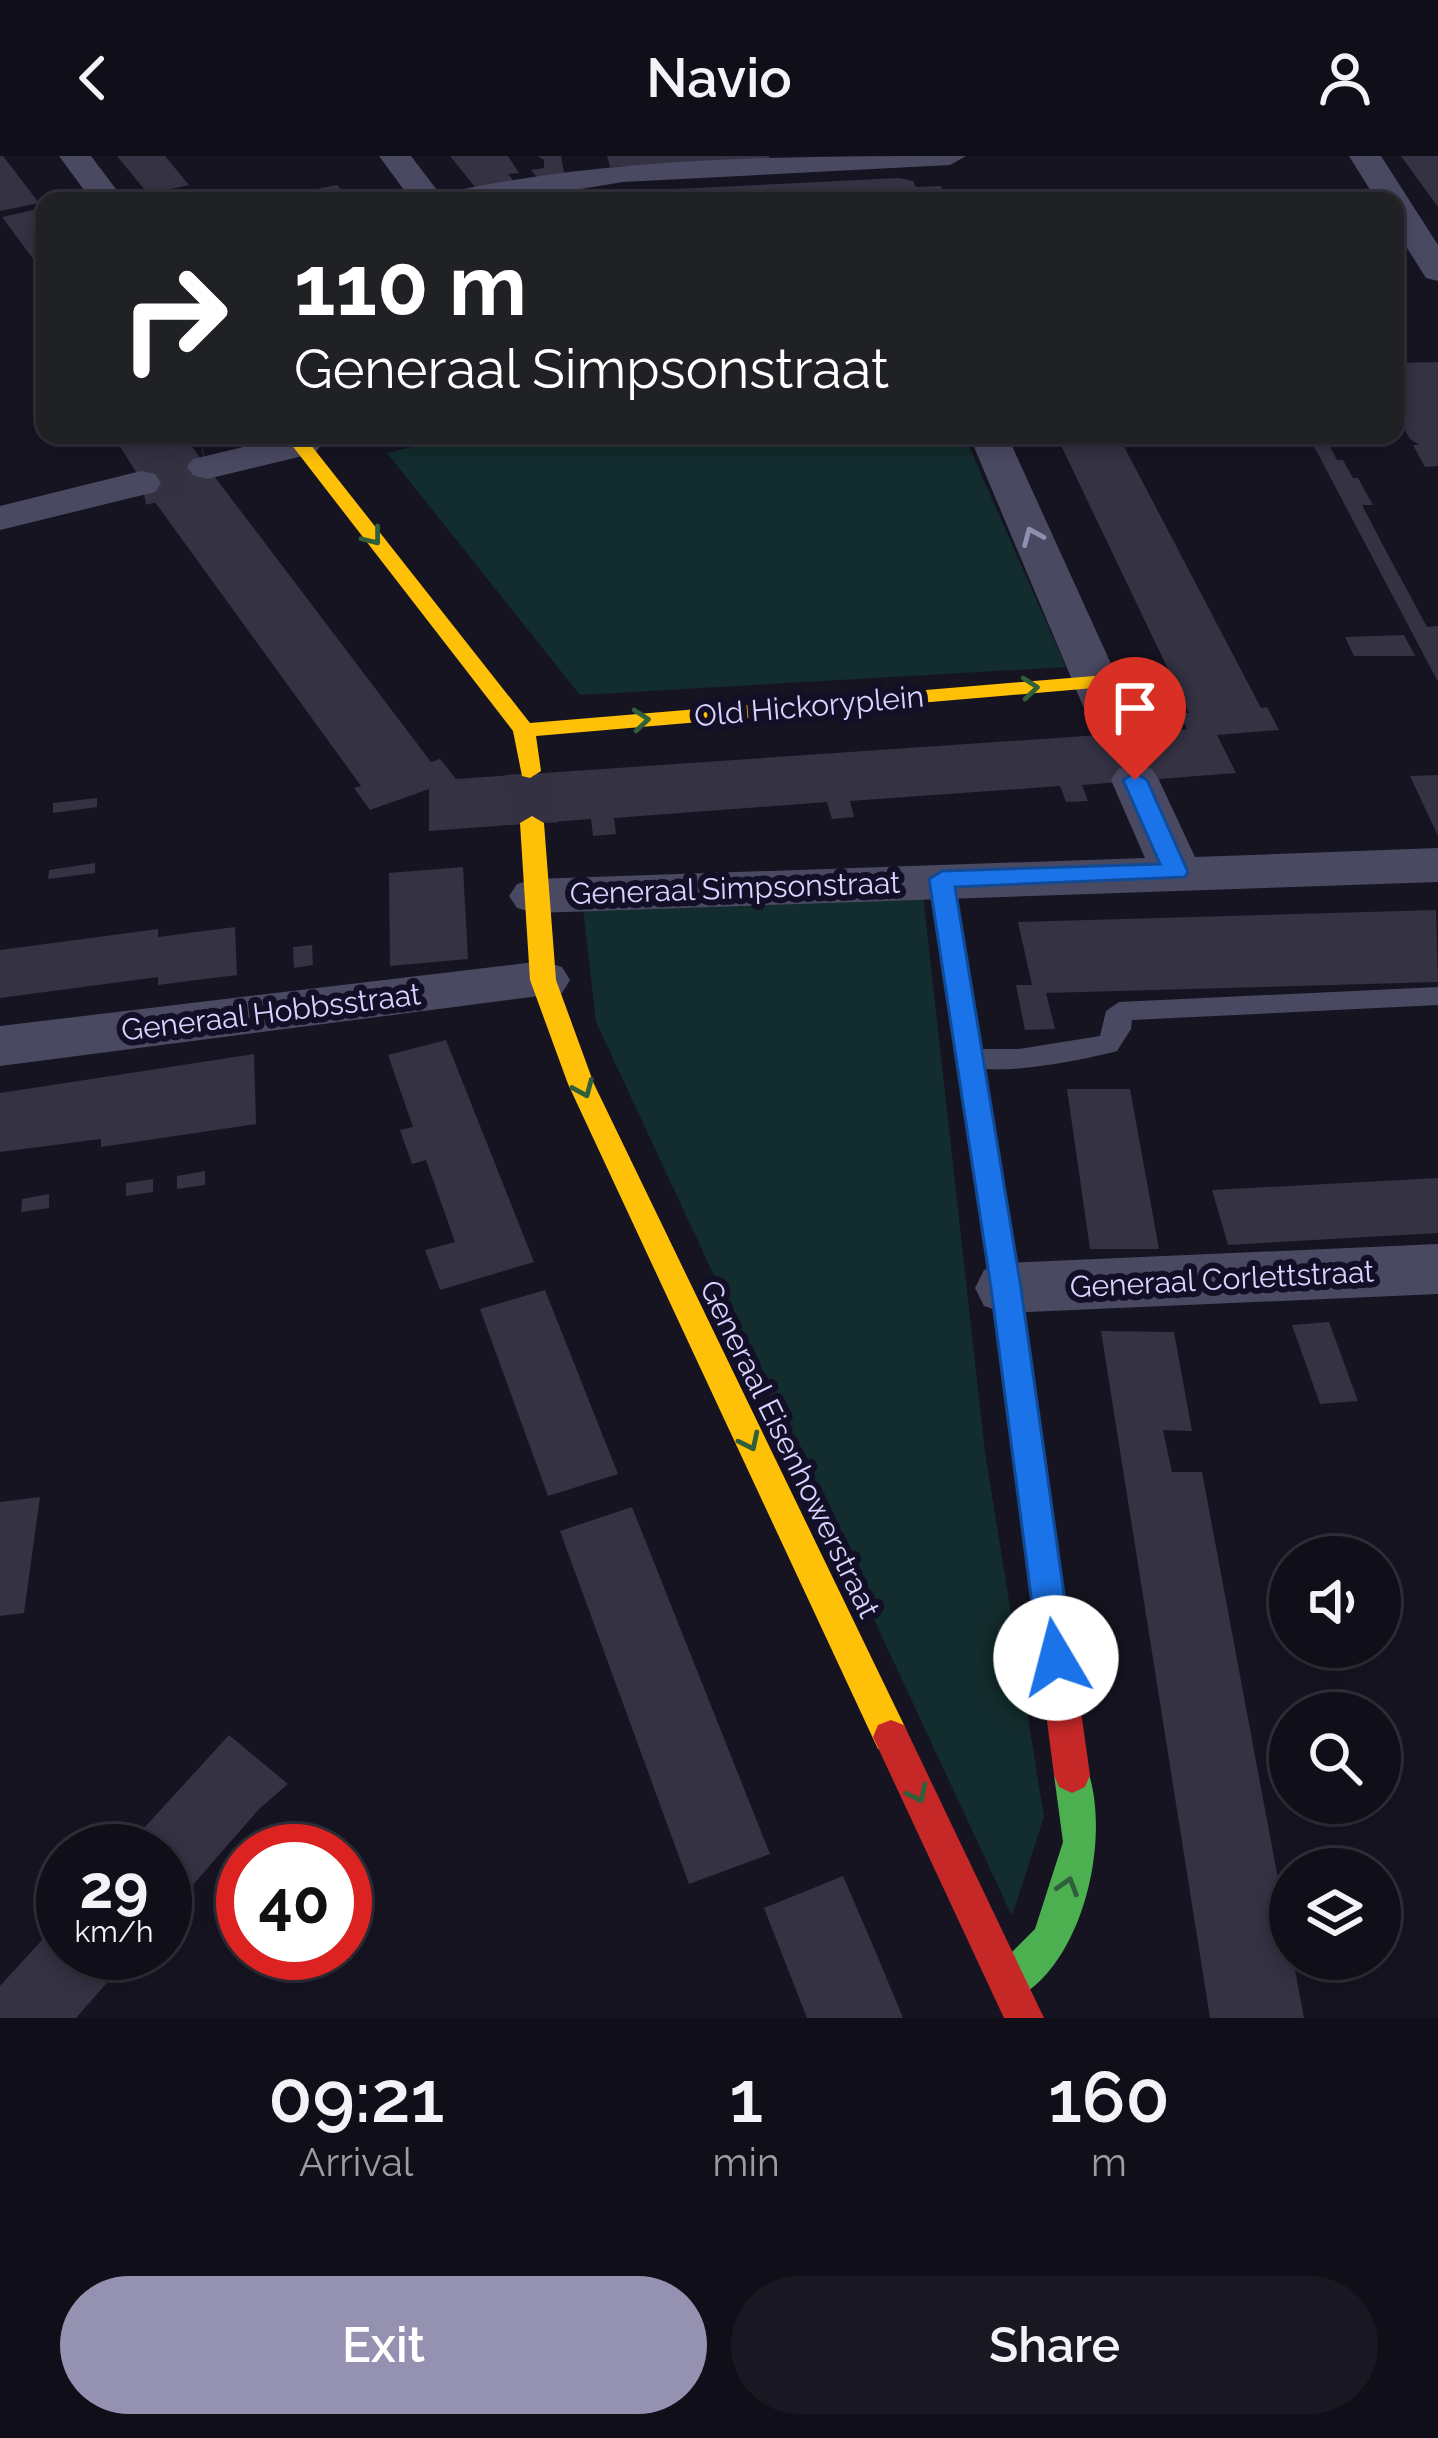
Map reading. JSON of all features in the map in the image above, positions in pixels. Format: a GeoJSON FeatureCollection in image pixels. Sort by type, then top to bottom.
{"type":"FeatureCollection","features":[{"type":"Feature","properties":{"kind":"street"},"geometry":{"type":"LineString","coordinates":[[75,156],[103,192]]}},
{"type":"Feature","properties":{"kind":"street"},"geometry":{"type":"LineString","coordinates":[[395,156],[422,192]]}},
{"type":"Feature","properties":{"kind":"street"},"geometry":{"type":"LineString","coordinates":[[503,192],[623,172],[950,156]]}},
{"type":"Feature","properties":{"kind":"street"},"geometry":{"type":"LineString","coordinates":[[1365,156],[1384,192]]}},
{"type":"Feature","properties":{"kind":"street"},"geometry":{"type":"LineString","coordinates":[[1404,230],[1431,282]]}},
{"type":"Feature","properties":{"kind":"street"},"geometry":{"type":"LineString","coordinates":[[207,467],[284,444]]}},
{"type":"Feature","properties":{"kind":"street"},"geometry":{"type":"LineString","coordinates":[[300,444],[524,730],[531,774]]}},
{"type":"Feature","properties":{"kind":"street"},"geometry":{"type":"LineString","coordinates":[[992,444],[1118,732]]}},
{"type":"Feature","properties":{"kind":"street"},"geometry":{"type":"LineString","coordinates":[[0,518],[141,484]]}},
{"type":"Feature","properties":{"kind":"street","name":"Old Hickoryplein"},"geometry":{"type":"LineString","coordinates":[[524,730],[1094,682]]}},
{"type":"Feature","properties":{"kind":"street"},"geometry":{"type":"LineString","coordinates":[[1135,780],[1176,872]]}},
{"type":"Feature","properties":{"kind":"street"},"geometry":{"type":"LineString","coordinates":[[532,824],[535,896]]}},
{"type":"Feature","properties":{"kind":"street","name":"Generaal Simpsonstraat"},"geometry":{"type":"LineString","coordinates":[[535,896],[1438,865]]}},
{"type":"Feature","properties":{"kind":"street"},"geometry":{"type":"LineString","coordinates":[[942,879],[1006,1288],[1081,1842],[1051,1941],[1009,1983]]}},
{"type":"Feature","properties":{"kind":"street","name":"Generaal Eisenhowerstraat"},"geometry":{"type":"LineString","coordinates":[[535,896],[543,980],[581,1084],[1024,2018]]}},
{"type":"Feature","properties":{"kind":"street","name":"Generaal Hobbsstraat"},"geometry":{"type":"LineString","coordinates":[[0,1046],[543,980]]}},
{"type":"Feature","properties":{"kind":"street","name":"Generaal Corlettstraat"},"geometry":{"type":"LineString","coordinates":[[1006,1288],[1438,1269]]}},
{"type":"Feature","properties":{"kind":"lane"},"geometry":{"type":"LineString","coordinates":[[970,1059],[1019,1059],[1108,1044],[1118,1029],[1119,1010],[1438,996]]}},
{"type":"Feature","properties":{"kind":"green space"},"geometry":{"type":"Polygon","coordinates":[[[424,444],[968,444],[1066,667],[580,695],[387,453],[424,444]]]}},
{"type":"Feature","properties":{"kind":"green space"},"geometry":{"type":"Polygon","coordinates":[[[923,895],[985,1452],[1044,1817],[1012,1916],[596,1022],[583,908],[923,895]]]}},
{"type":"Feature","properties":{"kind":"building"},"geometry":{"type":"Polygon","coordinates":[[[0,156],[3,156],[36,204],[0,211],[0,156]]]}},
{"type":"Feature","properties":{"kind":"building"},"geometry":{"type":"Polygon","coordinates":[[[117,156],[165,156],[189,185],[146,192],[117,156]]]}},
{"type":"Feature","properties":{"kind":"building"},"geometry":{"type":"Polygon","coordinates":[[[450,156],[508,156],[519,173],[508,174],[517,185],[479,192],[450,156]]]}},
{"type":"Feature","properties":{"kind":"building"},"geometry":{"type":"Polygon","coordinates":[[[537,156],[561,156],[565,178],[541,182],[531,170],[544,168],[544,160],[537,156]]]}},
{"type":"Feature","properties":{"kind":"building"},"geometry":{"type":"Polygon","coordinates":[[[607,156],[769,156],[770,160],[610,167],[607,156]]]}},
{"type":"Feature","properties":{"kind":"building"},"geometry":{"type":"Polygon","coordinates":[[[1401,156],[1438,156],[1438,207],[1401,156]]]}},
{"type":"Feature","properties":{"kind":"building"},"geometry":{"type":"Polygon","coordinates":[[[899,178],[913,181],[916,187],[941,186],[943,192],[614,192],[899,178]]]}},
{"type":"Feature","properties":{"kind":"building"},"geometry":{"type":"Polygon","coordinates":[[[337,185],[344,192],[302,192],[337,185]]]}},
{"type":"Feature","properties":{"kind":"building"},"geometry":{"type":"Polygon","coordinates":[[[36,209],[36,263],[2,217],[36,209]]]}},
{"type":"Feature","properties":{"kind":"building"},"geometry":{"type":"Polygon","coordinates":[[[1438,362],[1438,466],[1425,467],[1413,445],[1419,445],[1404,429],[1404,363],[1438,362]]]}},
{"type":"Feature","properties":{"kind":"building"},"geometry":{"type":"Polygon","coordinates":[[[119,444],[190,444],[431,762],[440,759],[456,779],[1187,729],[1179,713],[1189,713],[1060,444],[1123,444],[1261,708],[1267,707],[1279,730],[1217,735],[1236,773],[1082,785],[1088,801],[1066,802],[1060,786],[850,801],[854,817],[832,819],[827,802],[614,818],[616,834],[593,836],[591,819],[429,831],[429,789],[370,810],[354,788],[361,786],[152,498],[119,444]]]}},
{"type":"Feature","properties":{"kind":"building"},"geometry":{"type":"Polygon","coordinates":[[[1313,444],[1329,444],[1337,460],[1343,460],[1353,478],[1358,478],[1373,505],[1362,505],[1427,627],[1438,626],[1438,682],[1313,444]]]}},
{"type":"Feature","properties":{"kind":"building"},"geometry":{"type":"Polygon","coordinates":[[[1404,635],[1415,656],[1354,656],[1345,637],[1404,635]]]}},
{"type":"Feature","properties":{"kind":"building"},"geometry":{"type":"Polygon","coordinates":[[[1438,775],[1438,836],[1410,776],[1438,775]]]}},
{"type":"Feature","properties":{"kind":"building"},"geometry":{"type":"Polygon","coordinates":[[[97,798],[97,807],[53,813],[53,803],[97,798]]]}},
{"type":"Feature","properties":{"kind":"building"},"geometry":{"type":"Polygon","coordinates":[[[95,863],[95,873],[48,879],[49,870],[95,863]]]}},
{"type":"Feature","properties":{"kind":"building"},"geometry":{"type":"Polygon","coordinates":[[[463,867],[468,959],[390,966],[389,873],[463,867]]]}},
{"type":"Feature","properties":{"kind":"building"},"geometry":{"type":"Polygon","coordinates":[[[1436,910],[1438,982],[1046,993],[1055,1029],[1025,1030],[1016,985],[1032,985],[1018,922],[1436,910]]]}},
{"type":"Feature","properties":{"kind":"building"},"geometry":{"type":"Polygon","coordinates":[[[235,927],[237,975],[158,985],[158,977],[0,998],[0,950],[158,929],[158,937],[235,927]]]}},
{"type":"Feature","properties":{"kind":"building"},"geometry":{"type":"Polygon","coordinates":[[[312,945],[313,965],[294,968],[293,947],[312,945]]]}},
{"type":"Feature","properties":{"kind":"building"},"geometry":{"type":"Polygon","coordinates":[[[446,1040],[534,1262],[440,1290],[425,1250],[455,1242],[426,1160],[412,1164],[400,1130],[413,1127],[388,1055],[446,1040]]]}},
{"type":"Feature","properties":{"kind":"building"},"geometry":{"type":"Polygon","coordinates":[[[254,1054],[256,1124],[101,1147],[101,1139],[0,1152],[0,1093],[254,1054]]]}},
{"type":"Feature","properties":{"kind":"building"},"geometry":{"type":"Polygon","coordinates":[[[1067,1089],[1130,1089],[1159,1249],[1090,1249],[1067,1089]]]}},
{"type":"Feature","properties":{"kind":"building"},"geometry":{"type":"Polygon","coordinates":[[[205,1171],[205,1185],[177,1189],[177,1176],[205,1171]]]}},
{"type":"Feature","properties":{"kind":"building"},"geometry":{"type":"Polygon","coordinates":[[[1438,1178],[1438,1233],[1228,1245],[1212,1190],[1438,1178]]]}},
{"type":"Feature","properties":{"kind":"building"},"geometry":{"type":"Polygon","coordinates":[[[153,1179],[153,1192],[126,1196],[126,1183],[153,1179]]]}},
{"type":"Feature","properties":{"kind":"building"},"geometry":{"type":"Polygon","coordinates":[[[49,1194],[49,1208],[21,1212],[22,1199],[49,1194]]]}},
{"type":"Feature","properties":{"kind":"building"},"geometry":{"type":"Polygon","coordinates":[[[545,1290],[618,1474],[548,1496],[480,1309],[545,1290]]]}},
{"type":"Feature","properties":{"kind":"building"},"geometry":{"type":"Polygon","coordinates":[[[1329,1322],[1358,1401],[1320,1404],[1292,1325],[1329,1322]]]}},
{"type":"Feature","properties":{"kind":"building"},"geometry":{"type":"Polygon","coordinates":[[[1101,1331],[1174,1332],[1192,1431],[1163,1430],[1172,1472],[1202,1472],[1272,1848],[1269,1980],[1297,1980],[1304,2018],[1210,2018],[1101,1331]]]}},
{"type":"Feature","properties":{"kind":"building"},"geometry":{"type":"Polygon","coordinates":[[[40,1497],[24,1613],[0,1616],[0,1502],[40,1497]]]}},
{"type":"Feature","properties":{"kind":"building"},"geometry":{"type":"Polygon","coordinates":[[[632,1507],[770,1854],[689,1884],[560,1531],[632,1507]]]}},
{"type":"Feature","properties":{"kind":"building"},"geometry":{"type":"Polygon","coordinates":[[[229,1735],[288,1784],[246,1824],[216,1824],[216,1858],[192,1886],[192,1824],[148,1824],[229,1735]]]}},
{"type":"Feature","properties":{"kind":"building"},"geometry":{"type":"Polygon","coordinates":[[[843,1876],[903,2018],[807,2018],[764,1908],[843,1876]]]}},
{"type":"Feature","properties":{"kind":"building"},"geometry":{"type":"Polygon","coordinates":[[[36,1947],[36,1980],[109,1980],[76,2018],[0,2018],[0,1986],[36,1947]]]}},
{"type":"Feature","properties":{"kind":"tunnel"},"geometry":{"type":"LineString","coordinates":[[141,483],[207,467]]}},
{"type":"Feature","properties":{"kind":"tunnel"},"geometry":{"type":"LineString","coordinates":[[1118,732],[1135,780]]}},
{"type":"Feature","properties":{"kind":"tunnel"},"geometry":{"type":"LineString","coordinates":[[531,774],[532,823]]}},
{"type":"Feature","properties":{"kind":"traffic: fast"},"geometry":{"type":"LineString","coordinates":[[1009,1983],[1051,1941],[1081,1842],[1072,1775]]}},
{"type":"Feature","properties":{"kind":"traffic: slow"},"geometry":{"type":"LineString","coordinates":[[300,444],[524,730],[530,771]]}},
{"type":"Feature","properties":{"kind":"traffic: slow"},"geometry":{"type":"LineString","coordinates":[[524,730],[1094,682]]}},
{"type":"Feature","properties":{"kind":"traffic: slow"},"geometry":{"type":"LineString","coordinates":[[532,823],[543,980],[581,1084],[891,1737]]}},
{"type":"Feature","properties":{"kind":"traffic: jam"},"geometry":{"type":"LineString","coordinates":[[942,879],[1006,1288],[1072,1775]]}},
{"type":"Feature","properties":{"kind":"traffic: jam"},"geometry":{"type":"LineString","coordinates":[[891,1737],[1024,2018]]}},
{"type":"Feature","properties":{"kind":"route"},"geometry":{"type":"LineString","coordinates":[[1056,1658],[1006,1288],[942,879],[1176,872],[1135,780]]}}]}
